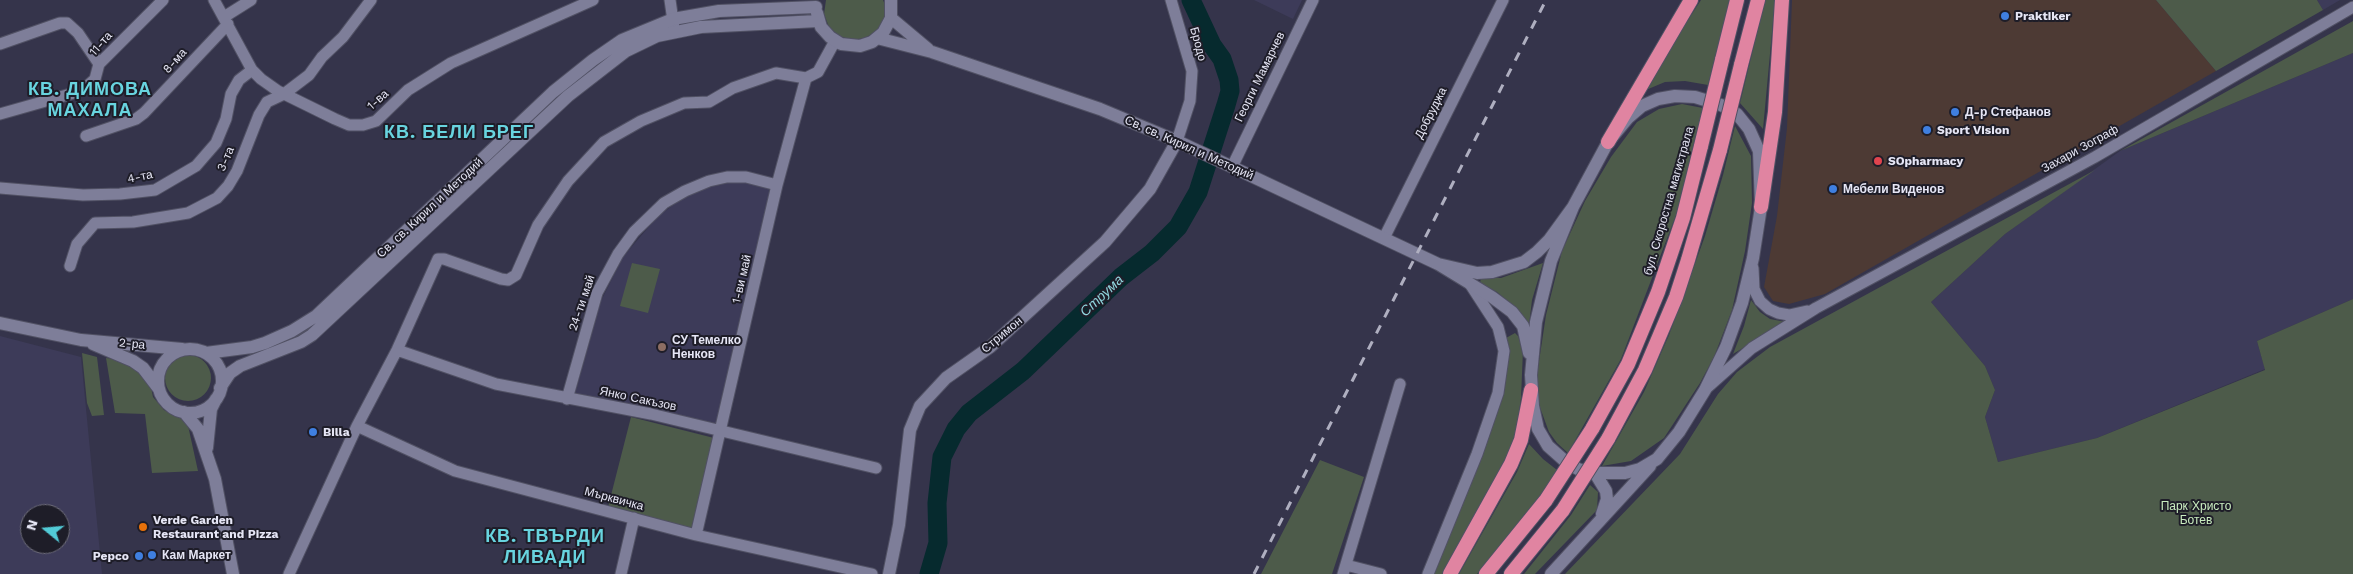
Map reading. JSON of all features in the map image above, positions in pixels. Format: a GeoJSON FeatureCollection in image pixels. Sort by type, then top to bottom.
{"type":"FeatureCollection","features":[{"type":"Feature","properties":{"kind":"highway"},"geometry":{"type":"LineString","coordinates":[[1608,142],[1691,0]]}},
{"type":"Feature","properties":{"kind":"highway","name":"бул. Скоростна магистрала"},"geometry":{"type":"LineString","coordinates":[[1486,574],[1546,500],[1592,428],[1628,364],[1658,292],[1682,218],[1737,0]]}},
{"type":"Feature","properties":{"kind":"highway"},"geometry":{"type":"LineString","coordinates":[[1510,574],[1563,510],[1608,439],[1645,370],[1676,297],[1688,260],[1720,150],[1758,0]]}},
{"type":"Feature","properties":{"kind":"highway"},"geometry":{"type":"LineString","coordinates":[[1761,207],[1775,112],[1782,0]]}},
{"type":"Feature","properties":{"kind":"highway"},"geometry":{"type":"LineString","coordinates":[[1450,574],[1514,456],[1521,440],[1531,390]]}},
{"type":"Feature","properties":{"kind":"main road"},"geometry":{"type":"LineString","coordinates":[[817,4],[818,21],[825,33],[835,42],[854,46],[866,44],[883,33],[890,18],[891,0]]}},
{"type":"Feature","properties":{"kind":"main road","name":"Св. св. Кирил и Методий"},"geometry":{"type":"LineString","coordinates":[[206,353],[252,347],[265,343],[292,331],[316,316],[553,92],[622,40],[719,12],[817,4]]}},
{"type":"Feature","properties":{"kind":"main road","name":"Св. св. Кирил и Методий"},"geometry":{"type":"LineString","coordinates":[[890,18],[932,52]]}},
{"type":"Feature","properties":{"kind":"main road","name":"Св. св. Кирил и Методий"},"geometry":{"type":"LineString","coordinates":[[207,453],[211,409],[230,373],[240,366],[301,342],[327,322],[568,96],[605,66],[640,43],[674,26],[818,21]]}},
{"type":"Feature","properties":{"kind":"main road","name":"Св. св. Кирил и Методий"},"geometry":{"type":"LineString","coordinates":[[877,38],[932,52],[1100,109],[1182,143],[1438,264],[1512,312],[1523,326],[1528,344],[1530,375]]}},
{"type":"Feature","properties":{"kind":"main road"},"geometry":{"type":"LineString","coordinates":[[1551,574],[1657,459],[1678,432],[1705,390],[1729,338],[1742,302],[1753,258],[1761,207],[1759,152],[1749,129],[1737,114],[1721,105],[1695,97],[1675,96],[1658,99],[1642,106],[1628,118],[1608,142],[1573,208],[1549,270],[1536,322],[1530,375],[1538,429],[1548,446],[1572,465],[1595,473],[1625,473],[1640,469],[1657,459]]}},
{"type":"Feature","properties":{"kind":"main road","name":"Стримон"},"geometry":{"type":"LineString","coordinates":[[889,574],[899,525],[910,430],[920,406],[946,378],[990,346],[1106,242],[1150,189],[1182,143]]}},
{"type":"Feature","properties":{"kind":"main road","name":"Св. св. Кирил и Методий"},"geometry":{"type":"LineString","coordinates":[[1438,264],[1477,273],[1492,272],[1524,262],[1549,240],[1573,208]]}},
{"type":"Feature","properties":{"kind":"main road","name":"2-ра"},"geometry":{"type":"LineString","coordinates":[[0,322],[81,340],[133,361],[149,374],[160,391]]}},
{"type":"Feature","properties":{"kind":"main road","name":"2-ра"},"geometry":{"type":"LineString","coordinates":[[81,340],[119,342],[182,350]]}},
{"type":"Feature","properties":{"kind":"main road"},"geometry":{"type":"LineString","coordinates":[[182,350],[198,350],[206,353],[214,359],[219,368],[219,393],[203,409],[184,412],[169,405],[160,391],[158,380],[162,366],[172,354],[182,350]]}},
{"type":"Feature","properties":{"kind":"main road","name":"Св. св. Кирил и Методий"},"geometry":{"type":"LineString","coordinates":[[184,412],[198,429],[207,453],[223,511],[233,574]]}},
{"type":"Feature","properties":{"kind":"main road"},"geometry":{"type":"LineString","coordinates":[[1595,473],[1602,483],[1607,499],[1596,524]]}},
{"type":"Feature","properties":{"kind":"street","name":"11-та"},"geometry":{"type":"LineString","coordinates":[[0,114],[74,93],[85,88],[96,79],[99,64],[163,0]]}},
{"type":"Feature","properties":{"kind":"street","name":"1-ва"},"geometry":{"type":"LineString","coordinates":[[214,0],[252,70],[261,79],[284,94],[335,120],[349,125],[364,126],[376,121],[408,90],[451,63],[594,0]]}},
{"type":"Feature","properties":{"kind":"street","name":"8-ма"},"geometry":{"type":"LineString","coordinates":[[86,136],[136,119],[144,113],[226,21],[251,0]]}},
{"type":"Feature","properties":{"kind":"street","name":"3-та"},"geometry":{"type":"LineString","coordinates":[[70,266],[77,244],[95,223],[133,222],[188,213],[217,198],[228,186],[237,171],[259,115],[267,102],[284,94],[309,75],[322,57],[343,37],[371,0]]}},
{"type":"Feature","properties":{"kind":"street","name":"Бродо"},"geometry":{"type":"LineString","coordinates":[[1171,0],[1192,71],[1190,101],[1184,125]]}},
{"type":"Feature","properties":{"kind":"street","name":"Георги Мамарчев"},"geometry":{"type":"LineString","coordinates":[[1232,167],[1313,0]]}},
{"type":"Feature","properties":{"kind":"street","name":"Добруджа"},"geometry":{"type":"LineString","coordinates":[[1384,238],[1503,0]]}},
{"type":"Feature","properties":{"kind":"street"},"geometry":{"type":"LineString","coordinates":[[672,1],[674,26]]}},
{"type":"Feature","properties":{"kind":"street","name":"Захари Зограф"},"geometry":{"type":"LineString","coordinates":[[1705,390],[1752,348],[1816,308],[2094,157],[2353,6]]}},
{"type":"Feature","properties":{"kind":"street"},"geometry":{"type":"LineString","coordinates":[[0,44],[60,23],[67,23],[78,33],[99,64]]}},
{"type":"Feature","properties":{"kind":"street"},"geometry":{"type":"LineString","coordinates":[[289,574],[357,426],[397,350],[438,260],[444,259],[508,280],[516,275],[538,225],[568,181],[604,142],[641,121],[684,103],[709,102],[734,88],[776,73],[806,78],[818,72],[835,42]]}},
{"type":"Feature","properties":{"kind":"street","name":"4-та"},"geometry":{"type":"LineString","coordinates":[[0,188],[83,194],[120,194],[155,190],[196,166],[216,143],[226,119],[231,94],[239,80],[252,70]]}},
{"type":"Feature","properties":{"kind":"street","name":"1-ви май"},"geometry":{"type":"LineString","coordinates":[[696,534],[721,433],[777,185],[806,78]]}},
{"type":"Feature","properties":{"kind":"street","name":"Стримон"},"geometry":{"type":"LineString","coordinates":[[1182,143],[1184,125]]}},
{"type":"Feature","properties":{"kind":"street","name":"24-ти май"},"geometry":{"type":"LineString","coordinates":[[566,399],[597,293],[618,254],[644,222],[664,203],[684,191],[709,181],[727,177],[746,177],[777,185]]}},
{"type":"Feature","properties":{"kind":"street","name":"Захари Зограф"},"geometry":{"type":"LineString","coordinates":[[1753,258],[1754,289],[1760,301],[1769,309],[1789,315],[1816,308]]}},
{"type":"Feature","properties":{"kind":"street"},"geometry":{"type":"LineString","coordinates":[[1428,574],[1477,454],[1498,393],[1504,351],[1498,327],[1469,283]]}},
{"type":"Feature","properties":{"kind":"street","name":"Янко Сакъзов"},"geometry":{"type":"LineString","coordinates":[[397,350],[496,384],[651,414],[721,433],[876,468]]}},
{"type":"Feature","properties":{"kind":"street"},"geometry":{"type":"LineString","coordinates":[[1381,574],[1345,569],[1400,384]]}},
{"type":"Feature","properties":{"kind":"street","name":"Мърквичка"},"geometry":{"type":"LineString","coordinates":[[357,426],[455,471],[696,534],[872,574]]}},
{"type":"Feature","properties":{"kind":"street"},"geometry":{"type":"LineString","coordinates":[[621,574],[634,518]]}},
{"type":"Feature","properties":{"kind":"shaded area"},"geometry":{"type":"Polygon","coordinates":[[[1254,0],[1302,0],[1293,19],[1254,0]]]}},
{"type":"Feature","properties":{"kind":"shaded area"},"geometry":{"type":"Polygon","coordinates":[[[1792,0],[2156,0],[2216,71],[1825,294],[1789,304],[1773,301],[1764,287],[1777,216],[1787,128],[1792,0]]]}},
{"type":"Feature","properties":{"kind":"shaded area"},"geometry":{"type":"Polygon","coordinates":[[[2317,0],[2340,0],[2323,10],[2317,0]]]}},
{"type":"Feature","properties":{"kind":"shaded area"},"geometry":{"type":"Polygon","coordinates":[[[2353,53],[2353,299],[2257,341],[2265,369],[2097,438],[1998,462],[1985,417],[1995,390],[1985,366],[1931,302],[2005,234],[2120,151],[2353,53]]]}},
{"type":"Feature","properties":{"kind":"shaded area","name":"СУ Темелко Ненков"},"geometry":{"type":"Polygon","coordinates":[[[731,180],[774,188],[718,428],[575,394],[601,301],[623,257],[658,216],[679,201],[704,188],[731,180]]]}},
{"type":"Feature","properties":{"kind":"shaded area"},"geometry":{"type":"Polygon","coordinates":[[[0,336],[81,357],[102,574],[0,574],[0,336]]]}},
{"type":"Feature","properties":{"kind":"green space"},"geometry":{"type":"Polygon","coordinates":[[[826,0],[883,0],[885,5],[884,19],[877,31],[865,38],[852,40],[839,36],[829,27],[824,14],[826,0]]]}},
{"type":"Feature","properties":{"kind":"green space"},"geometry":{"type":"Polygon","coordinates":[[[1701,0],[1730,0],[1708,85],[1685,81],[1665,82],[1641,92],[1701,0]]]}},
{"type":"Feature","properties":{"kind":"green space"},"geometry":{"type":"Polygon","coordinates":[[[1765,0],[1775,0],[1763,129],[1740,103],[1765,0]]]}},
{"type":"Feature","properties":{"kind":"green space"},"geometry":{"type":"Polygon","coordinates":[[[2156,0],[2317,0],[2323,10],[2216,71],[2156,0]]]}},
{"type":"Feature","properties":{"kind":"green space"},"geometry":{"type":"Polygon","coordinates":[[[2353,21],[2353,53],[2120,151],[2353,21]]]}},
{"type":"Feature","properties":{"kind":"green space"},"geometry":{"type":"Polygon","coordinates":[[[1682,104],[1703,108],[1676,215],[1621,359],[1568,453],[1549,432],[1538,402],[1538,368],[1546,315],[1562,251],[1585,201],[1611,157],[1637,122],[1659,109],[1682,104]]]}},
{"type":"Feature","properties":{"kind":"green space"},"geometry":{"type":"Polygon","coordinates":[[[1735,126],[1751,156],[1752,203],[1745,251],[1732,310],[1714,357],[1700,383],[1664,438],[1631,461],[1602,466],[1644,392],[1669,335],[1705,236],[1735,126]]]}},
{"type":"Feature","properties":{"kind":"green space","name":"Парк Христо Ботев"},"geometry":{"type":"Polygon","coordinates":[[[2095,170],[2005,234],[1931,302],[1985,366],[1995,390],[1985,417],[1998,462],[2097,438],[2265,370],[2257,341],[2353,299],[2353,574],[1565,574],[1680,454],[1718,394],[1737,372],[1770,347],[2095,170]]]}},
{"type":"Feature","properties":{"kind":"green space"},"geometry":{"type":"Polygon","coordinates":[[[632,263],[660,269],[648,313],[620,306],[632,263]]]}},
{"type":"Feature","properties":{"kind":"green space"},"geometry":{"type":"Polygon","coordinates":[[[1543,263],[1532,300],[1529,325],[1517,309],[1497,292],[1480,283],[1481,278],[1501,278],[1543,263]]]}},
{"type":"Feature","properties":{"kind":"green space"},"geometry":{"type":"Polygon","coordinates":[[[1751,300],[1760,312],[1770,319],[1786,322],[1733,354],[1744,326],[1751,300]]]}},
{"type":"Feature","properties":{"kind":"green space"},"geometry":{"type":"Polygon","coordinates":[[[1515,333],[1523,350],[1521,398],[1516,432],[1509,452],[1442,574],[1433,574],[1505,388],[1506,338],[1515,333]]]}},
{"type":"Feature","properties":{"kind":"green space"},"geometry":{"type":"Polygon","coordinates":[[[82,353],[97,357],[104,415],[92,416],[87,403],[82,353]]]}},
{"type":"Feature","properties":{"kind":"green space"},"geometry":{"type":"Polygon","coordinates":[[[188,355],[201,359],[207,365],[211,378],[207,391],[201,397],[188,401],[175,397],[169,391],[165,378],[169,365],[175,359],[188,355]]]}},
{"type":"Feature","properties":{"kind":"green space"},"geometry":{"type":"Polygon","coordinates":[[[106,358],[116,359],[135,369],[150,382],[153,397],[164,410],[187,421],[198,471],[152,473],[145,414],[115,413],[106,358]]]}},
{"type":"Feature","properties":{"kind":"green space"},"geometry":{"type":"Polygon","coordinates":[[[631,417],[714,438],[692,528],[608,507],[631,417]]]}},
{"type":"Feature","properties":{"kind":"green space"},"geometry":{"type":"Polygon","coordinates":[[[1529,444],[1557,470],[1541,496],[1477,574],[1459,574],[1517,472],[1529,444]]]}},
{"type":"Feature","properties":{"kind":"green space"},"geometry":{"type":"Polygon","coordinates":[[[1320,460],[1364,477],[1332,574],[1261,574],[1320,460]]]}},
{"type":"Feature","properties":{"kind":"green space"},"geometry":{"type":"Polygon","coordinates":[[[1590,485],[1598,492],[1597,510],[1535,574],[1524,574],[1571,515],[1590,485]]]}},
{"type":"Feature","properties":{"kind":"waterway","name":"Струма"},"geometry":{"type":"LineString","coordinates":[[929,574],[938,543],[937,503],[942,457],[956,429],[969,413],[1023,371],[1121,277],[1152,253],[1178,227],[1198,192],[1230,91],[1229,80],[1222,59],[1212,45],[1191,0]]}},
{"type":"Feature","properties":{"kind":"railway"},"geometry":{"type":"LineString","coordinates":[[1254,574],[1546,0]]}},
{"type":"Feature","properties":{"kind":"place","name":"Praktiker"},"geometry":{"type":"Point","coordinates":[2005,16]}},
{"type":"Feature","properties":{"kind":"place","name":"Д-р Стефанов"},"geometry":{"type":"Point","coordinates":[1955,112]}},
{"type":"Feature","properties":{"kind":"place","name":"Sport Vision"},"geometry":{"type":"Point","coordinates":[1927,130]}},
{"type":"Feature","properties":{"kind":"place","name":"SOpharmacy"},"geometry":{"type":"Point","coordinates":[1878,161]}},
{"type":"Feature","properties":{"kind":"place","name":"Мебели Виденов"},"geometry":{"type":"Point","coordinates":[1833,189]}},
{"type":"Feature","properties":{"kind":"place","name":"СУ Темелко Ненков"},"geometry":{"type":"Point","coordinates":[662,347]}},
{"type":"Feature","properties":{"kind":"place","name":"Billa"},"geometry":{"type":"Point","coordinates":[313,432]}},
{"type":"Feature","properties":{"kind":"place","name":"Verde Garden Restaurant and Pizza"},"geometry":{"type":"Point","coordinates":[143,527]}},
{"type":"Feature","properties":{"kind":"place","name":"Кам Маркет"},"geometry":{"type":"Point","coordinates":[152,555]}},
{"type":"Feature","properties":{"kind":"place","name":"Pepco"},"geometry":{"type":"Point","coordinates":[139,556]}},
{"type":"Feature","properties":{"kind":"district","name":"КВ. ДИМОВА МАХАЛА"},"geometry":{"type":"Point","coordinates":[90,100]}},
{"type":"Feature","properties":{"kind":"district","name":"КВ. БЕЛИ БРЕГ"},"geometry":{"type":"Point","coordinates":[459,133]}},
{"type":"Feature","properties":{"kind":"district","name":"КВ. ТВЪРДИ ЛИВАДИ"},"geometry":{"type":"Point","coordinates":[545,547]}}]}
